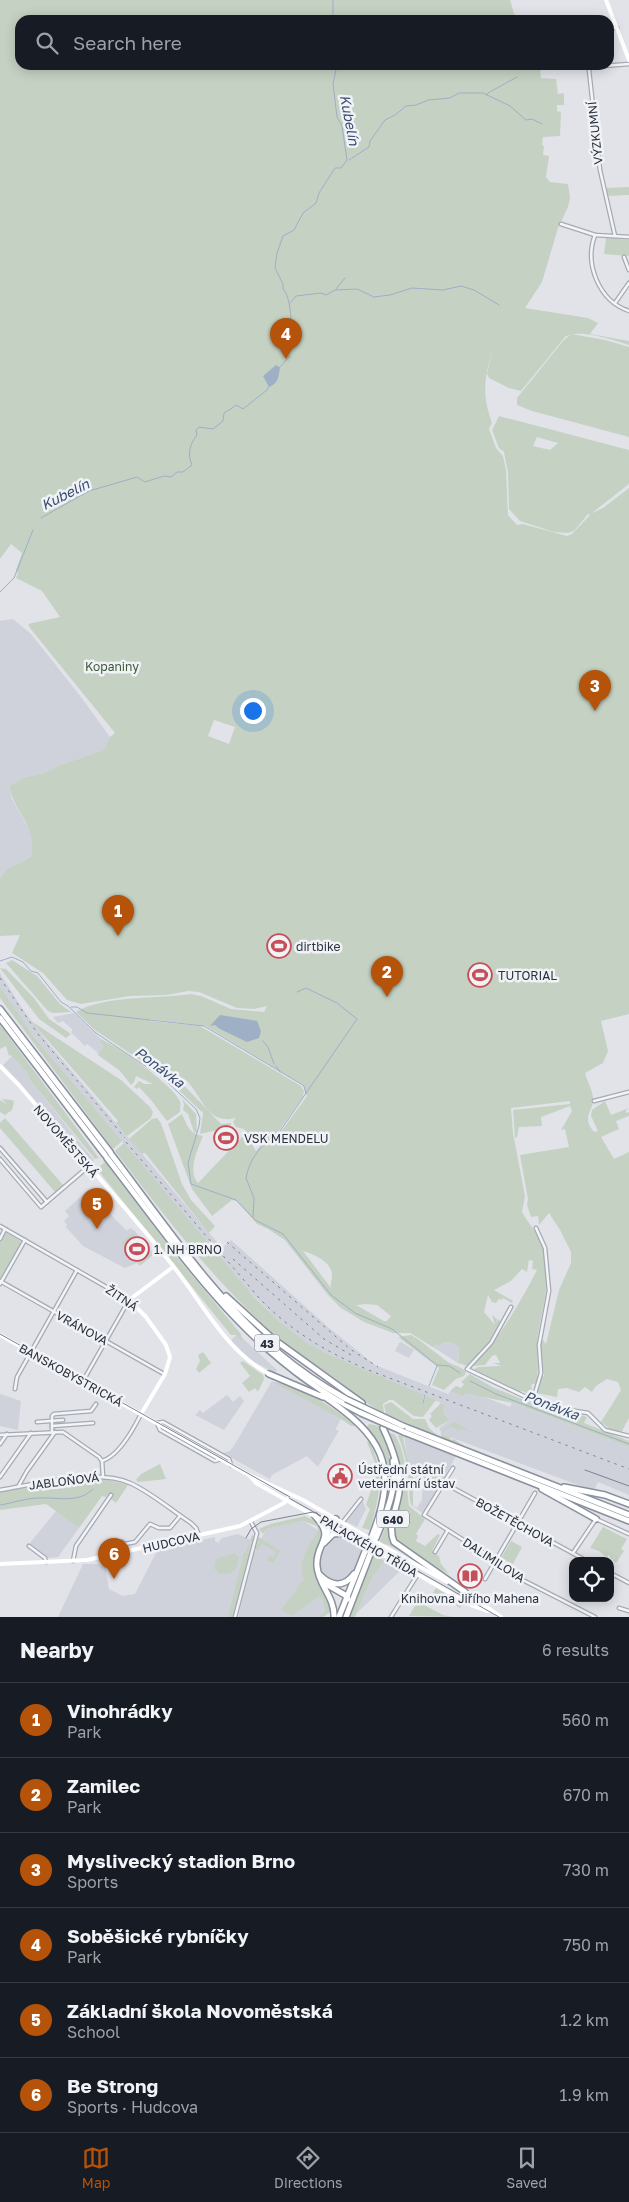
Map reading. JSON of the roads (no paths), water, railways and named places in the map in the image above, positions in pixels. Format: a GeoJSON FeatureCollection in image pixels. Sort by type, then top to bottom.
{"type":"FeatureCollection","features":[{"type":"Feature","properties":{"kind":"highway","name":"43"},"geometry":{"type":"LineString","coordinates":[[0,1009],[220,1303],[258,1342],[296,1374],[361,1413],[404,1432],[531,1482],[621,1515],[629,1515]]}},
{"type":"Feature","properties":{"kind":"highway","name":"43"},"geometry":{"type":"LineString","coordinates":[[0,1018],[108,1155],[242,1318],[268,1344],[303,1372],[346,1399],[403,1426],[552,1485],[621,1515],[629,1521]]}},
{"type":"Feature","properties":{"kind":"highway"},"geometry":{"type":"LineString","coordinates":[[203,1272],[272,1338],[362,1403]]}},
{"type":"Feature","properties":{"kind":"highway"},"geometry":{"type":"LineString","coordinates":[[269,1374],[326,1398],[344,1408],[361,1413]]}},
{"type":"Feature","properties":{"kind":"highway","name":"640"},"geometry":{"type":"LineString","coordinates":[[296,1374],[308,1386],[359,1422],[380,1453],[385,1476],[385,1495],[374,1537],[389,1506],[393,1487],[394,1466],[390,1446]]}},
{"type":"Feature","properties":{"kind":"highway","name":"640"},"geometry":{"type":"LineString","coordinates":[[383,1428],[399,1477],[399,1494],[391,1529],[394,1542],[466,1592]]}},
{"type":"Feature","properties":{"kind":"highway"},"geometry":{"type":"LineString","coordinates":[[531,1482],[596,1520]]}},
{"type":"Feature","properties":{"kind":"highway"},"geometry":{"type":"LineString","coordinates":[[552,1485],[605,1495],[629,1504]]}},
{"type":"Feature","properties":{"kind":"highway"},"geometry":{"type":"LineString","coordinates":[[315,1516],[325,1528],[324,1542]]}},
{"type":"Feature","properties":{"kind":"highway"},"geometry":{"type":"LineString","coordinates":[[334,1617],[333,1604],[320,1575],[317,1558],[336,1519]]}},
{"type":"Feature","properties":{"kind":"highway"},"geometry":{"type":"LineString","coordinates":[[324,1542],[333,1534],[344,1533]]}},
{"type":"Feature","properties":{"kind":"highway"},"geometry":{"type":"LineString","coordinates":[[320,1575],[333,1584],[343,1584],[352,1577],[369,1551],[346,1616]]}},
{"type":"Feature","properties":{"kind":"highway"},"geometry":{"type":"LineString","coordinates":[[339,1617],[362,1561]]}},
{"type":"Feature","properties":{"kind":"highway"},"geometry":{"type":"LineString","coordinates":[[320,1575],[329,1586],[347,1597]]}},
{"type":"Feature","properties":{"kind":"highway"},"geometry":{"type":"LineString","coordinates":[[325,1588],[340,1596],[347,1597],[352,1596],[356,1592]]}},
{"type":"Feature","properties":{"kind":"highway"},"geometry":{"type":"LineString","coordinates":[[346,1616],[347,1597]]}},
{"type":"Feature","properties":{"kind":"street"},"geometry":{"type":"LineString","coordinates":[[606,0],[612,15]]}},
{"type":"Feature","properties":{"kind":"street"},"geometry":{"type":"LineString","coordinates":[[614,20],[628,52],[629,60]]}},
{"type":"Feature","properties":{"kind":"street","name":"VÝZKUMNÍ"},"geometry":{"type":"LineString","coordinates":[[614,65],[629,64]]}},
{"type":"Feature","properties":{"kind":"street","name":"VÝZKUMNÍ"},"geometry":{"type":"LineString","coordinates":[[589,70],[600,170],[615,236]]}},
{"type":"Feature","properties":{"kind":"street"},"geometry":{"type":"LineString","coordinates":[[562,224],[595,235],[629,237]]}},
{"type":"Feature","properties":{"kind":"street"},"geometry":{"type":"LineString","coordinates":[[595,235],[591,255],[594,273],[603,292],[614,302],[629,311]]}},
{"type":"Feature","properties":{"kind":"street"},"geometry":{"type":"LineString","coordinates":[[624,257],[629,270]]}},
{"type":"Feature","properties":{"kind":"street"},"geometry":{"type":"LineString","coordinates":[[614,302],[629,283]]}},
{"type":"Feature","properties":{"kind":"street","name":"NOVOMĚSTSKÁ"},"geometry":{"type":"LineString","coordinates":[[0,1066],[173,1267],[236,1351],[253,1365],[269,1374]]}},
{"type":"Feature","properties":{"kind":"street"},"geometry":{"type":"LineString","coordinates":[[594,1101],[629,1092]]}},
{"type":"Feature","properties":{"kind":"street"},"geometry":{"type":"LineString","coordinates":[[0,1148],[47,1202]]}},
{"type":"Feature","properties":{"kind":"street"},"geometry":{"type":"LineString","coordinates":[[0,1159],[41,1207],[88,1166]]}},
{"type":"Feature","properties":{"kind":"street","name":"ŽITNÁ"},"geometry":{"type":"LineString","coordinates":[[0,1226],[128,1300],[142,1312],[166,1345],[170,1357],[165,1374],[141,1414]]}},
{"type":"Feature","properties":{"kind":"street"},"geometry":{"type":"LineString","coordinates":[[533,1400],[541,1374],[539,1344],[549,1291],[545,1248],[536,1228]]}},
{"type":"Feature","properties":{"kind":"street"},"geometry":{"type":"LineString","coordinates":[[0,1239],[6,1229]]}},
{"type":"Feature","properties":{"kind":"street"},"geometry":{"type":"LineString","coordinates":[[0,1282],[25,1240]]}},
{"type":"Feature","properties":{"kind":"street"},"geometry":{"type":"LineString","coordinates":[[82,1381],[128,1300],[173,1267]]}},
{"type":"Feature","properties":{"kind":"street"},"geometry":{"type":"LineString","coordinates":[[15,1389],[17,1376],[77,1270]]}},
{"type":"Feature","properties":{"kind":"street","name":"VRÁNOVA"},"geometry":{"type":"LineString","coordinates":[[0,1282],[165,1374]]}},
{"type":"Feature","properties":{"kind":"street"},"geometry":{"type":"LineString","coordinates":[[511,1307],[485,1350],[467,1369],[533,1400],[556,1408],[588,1413],[605,1430],[629,1436]]}},
{"type":"Feature","properties":{"kind":"street","name":"BANSKOBYSTRICKÁ"},"geometry":{"type":"LineString","coordinates":[[0,1335],[157,1424]]}},
{"type":"Feature","properties":{"kind":"street","name":"BANSKOBYSTRICKÁ"},"geometry":{"type":"LineString","coordinates":[[52,1420],[54,1414],[91,1411],[96,1404]]}},
{"type":"Feature","properties":{"kind":"street"},"geometry":{"type":"LineString","coordinates":[[102,1461],[112,1456],[117,1450],[141,1414]]}},
{"type":"Feature","properties":{"kind":"street"},"geometry":{"type":"LineString","coordinates":[[52,1420],[54,1433]]}},
{"type":"Feature","properties":{"kind":"street","name":"BANSKOBYSTRICKÁ"},"geometry":{"type":"LineString","coordinates":[[37,1422],[63,1420]]}},
{"type":"Feature","properties":{"kind":"street"},"geometry":{"type":"LineString","coordinates":[[157,1424],[163,1422],[229,1459],[232,1466]]}},
{"type":"Feature","properties":{"kind":"street"},"geometry":{"type":"LineString","coordinates":[[52,1426],[93,1423]]}},
{"type":"Feature","properties":{"kind":"street","name":"PALACKÉHO TŘÍDA"},"geometry":{"type":"LineString","coordinates":[[157,1424],[232,1466],[336,1519],[466,1592],[501,1617]]}},
{"type":"Feature","properties":{"kind":"street"},"geometry":{"type":"LineString","coordinates":[[0,1434],[63,1432],[102,1461],[103,1476]]}},
{"type":"Feature","properties":{"kind":"street"},"geometry":{"type":"LineString","coordinates":[[0,1477],[31,1433]]}},
{"type":"Feature","properties":{"kind":"street"},"geometry":{"type":"LineString","coordinates":[[18,1487],[54,1433]]}},
{"type":"Feature","properties":{"kind":"street"},"geometry":{"type":"LineString","coordinates":[[0,1444],[7,1434]]}},
{"type":"Feature","properties":{"kind":"street","name":"DALIMILOVA"},"geometry":{"type":"LineString","coordinates":[[453,1468],[424,1516],[495,1560],[512,1574],[595,1617]]}},
{"type":"Feature","properties":{"kind":"street","name":"PALACKÉHO TŘÍDA"},"geometry":{"type":"LineString","coordinates":[[249,1475],[256,1483],[471,1605],[492,1612]]}},
{"type":"Feature","properties":{"kind":"street","name":"JABLOŇOVÁ"},"geometry":{"type":"LineString","coordinates":[[0,1490],[103,1476],[140,1488],[196,1528],[198,1536]]}},
{"type":"Feature","properties":{"kind":"street","name":"BOŽETĚCHOVA"},"geometry":{"type":"LineString","coordinates":[[444,1483],[579,1557]]}},
{"type":"Feature","properties":{"kind":"street"},"geometry":{"type":"LineString","coordinates":[[485,1579],[535,1493]]}},
{"type":"Feature","properties":{"kind":"street"},"geometry":{"type":"LineString","coordinates":[[73,1561],[76,1546],[111,1495]]}},
{"type":"Feature","properties":{"kind":"street","name":"HUDCOVA"},"geometry":{"type":"LineString","coordinates":[[0,1564],[98,1558],[198,1536],[251,1522],[288,1500],[291,1495]]}},
{"type":"Feature","properties":{"kind":"street"},"geometry":{"type":"LineString","coordinates":[[102,1497],[107,1500]]}},
{"type":"Feature","properties":{"kind":"street","name":"PALACKÉHO TŘÍDA"},"geometry":{"type":"LineString","coordinates":[[342,1523],[361,1499]]}},
{"type":"Feature","properties":{"kind":"street"},"geometry":{"type":"LineString","coordinates":[[122,1542],[125,1544],[135,1542],[150,1524],[159,1528],[170,1528],[180,1516]]}},
{"type":"Feature","properties":{"kind":"street"},"geometry":{"type":"LineString","coordinates":[[573,1554],[596,1520],[629,1534]]}},
{"type":"Feature","properties":{"kind":"street"},"geometry":{"type":"LineString","coordinates":[[235,1617],[257,1533],[251,1522]]}},
{"type":"Feature","properties":{"kind":"street"},"geometry":{"type":"LineString","coordinates":[[435,1552],[448,1530]]}},
{"type":"Feature","properties":{"kind":"street"},"geometry":{"type":"LineString","coordinates":[[29,1546],[45,1558],[46,1562]]}},
{"type":"Feature","properties":{"kind":"street"},"geometry":{"type":"LineString","coordinates":[[391,1617],[418,1574]]}},
{"type":"Feature","properties":{"kind":"street"},"geometry":{"type":"LineString","coordinates":[[614,1575],[629,1583]]}},
{"type":"Feature","properties":{"kind":"street"},"geometry":{"type":"LineString","coordinates":[[618,1608],[629,1611]]}},
{"type":"Feature","properties":{"kind":"water"},"geometry":{"type":"Polygon","coordinates":[[[276,365],[280,368],[278,379],[275,384],[269,387],[263,376],[276,365]]]}},
{"type":"Feature","properties":{"kind":"water"},"geometry":{"type":"Polygon","coordinates":[[[220,1015],[257,1021],[261,1031],[259,1038],[247,1042],[215,1025],[210,1026],[220,1015]]]}},
{"type":"Feature","properties":{"kind":"waterway","name":"Kubelín"},"geometry":{"type":"LineString","coordinates":[[332,15],[333,0]]}},
{"type":"Feature","properties":{"kind":"waterway","name":"Kubelín"},"geometry":{"type":"LineString","coordinates":[[292,350],[291,318],[288,301],[283,284],[275,268],[277,253],[283,236],[294,230],[303,213],[316,203],[319,193],[335,168],[341,168],[347,160],[342,126],[337,117],[333,84],[336,70]]}},
{"type":"Feature","properties":{"kind":"waterway"},"geometry":{"type":"LineString","coordinates":[[487,95],[517,77]]}},
{"type":"Feature","properties":{"kind":"waterway"},"geometry":{"type":"LineString","coordinates":[[349,160],[369,147],[370,141],[385,120],[406,106],[416,105],[428,100],[450,98],[459,93],[483,93],[510,106],[526,120],[532,119],[542,124]]}},
{"type":"Feature","properties":{"kind":"waterway"},"geometry":{"type":"LineString","coordinates":[[336,289],[345,278]]}},
{"type":"Feature","properties":{"kind":"waterway"},"geometry":{"type":"LineString","coordinates":[[290,303],[296,296],[321,293],[326,295],[335,290],[357,289],[374,297],[390,295],[412,288],[443,290],[461,286],[474,290],[499,305]]}},
{"type":"Feature","properties":{"kind":"waterway","name":"Kubelín"},"geometry":{"type":"LineString","coordinates":[[279,368],[290,356]]}},
{"type":"Feature","properties":{"kind":"waterway","name":"Kubelín"},"geometry":{"type":"LineString","coordinates":[[41,518],[89,491],[137,477],[145,482],[164,476],[171,477],[177,472],[183,472],[192,465],[190,453],[191,446],[197,435],[196,430],[199,427],[213,429],[223,421],[224,413],[236,405],[243,409],[267,390],[269,386]]}},
{"type":"Feature","properties":{"kind":"waterway","name":"Kubelín"},"geometry":{"type":"LineString","coordinates":[[0,592],[14,578],[33,530]]}},
{"type":"Feature","properties":{"kind":"waterway","name":"Ponávka"},"geometry":{"type":"LineString","coordinates":[[0,961],[12,957],[23,962],[31,971],[38,973],[61,1002],[68,1006],[96,1033],[163,1078],[196,1109],[200,1118],[188,1163],[191,1184],[236,1200],[255,1220],[283,1234],[331,1295],[355,1313],[392,1329],[437,1365],[449,1366],[460,1373]]}},
{"type":"Feature","properties":{"kind":"waterway"},"geometry":{"type":"LineString","coordinates":[[253,1217],[254,1198],[246,1178],[253,1158],[272,1137],[278,1134],[357,1019],[337,1003],[306,988],[297,992]]}},
{"type":"Feature","properties":{"kind":"waterway"},"geometry":{"type":"LineString","coordinates":[[71,1007],[77,1007],[87,1013],[204,1026],[304,1086],[306,1094]]}},
{"type":"Feature","properties":{"kind":"waterway"},"geometry":{"type":"LineString","coordinates":[[263,1041],[268,1047],[274,1064]]}},
{"type":"Feature","properties":{"kind":"waterway"},"geometry":{"type":"LineString","coordinates":[[276,1066],[280,1072]]}},
{"type":"Feature","properties":{"kind":"waterway"},"geometry":{"type":"LineString","coordinates":[[429,1386],[437,1366]]}},
{"type":"Feature","properties":{"kind":"waterway","name":"Ponávka"},"geometry":{"type":"LineString","coordinates":[[470,1381],[496,1394],[629,1444]]}},
{"type":"Feature","properties":{"kind":"waterway"},"geometry":{"type":"LineString","coordinates":[[423,1403],[425,1395]]}},
{"type":"Feature","properties":{"kind":"waterway"},"geometry":{"type":"LineString","coordinates":[[0,1505],[34,1498],[68,1499],[81,1497],[93,1489]]}},
{"type":"Feature","properties":{"kind":"tram line"},"geometry":{"type":"LineString","coordinates":[[0,1334],[290,1497]]}},
{"type":"Feature","properties":{"kind":"tram line"},"geometry":{"type":"LineString","coordinates":[[585,1470],[629,1486]]}},
{"type":"Feature","properties":{"kind":"tram line"},"geometry":{"type":"LineString","coordinates":[[289,1498],[499,1617]]}},
{"type":"Feature","properties":{"kind":"tram line"},"geometry":{"type":"LineString","coordinates":[[246,1538],[251,1529],[261,1522],[313,1512]]}},
{"type":"Feature","properties":{"kind":"railway"},"geometry":{"type":"LineString","coordinates":[[0,978],[38,1034],[125,1138]]}},
{"type":"Feature","properties":{"kind":"railway"},"geometry":{"type":"LineString","coordinates":[[126,1142],[260,1299],[285,1322],[311,1341],[371,1371],[629,1469]]}},
{"type":"Feature","properties":{"kind":"railway"},"geometry":{"type":"LineString","coordinates":[[227,1242],[350,1349],[378,1367]]}},
{"type":"Feature","properties":{"kind":"railway"},"geometry":{"type":"LineString","coordinates":[[233,1259],[324,1339],[351,1355]]}},
{"type":"Feature","properties":{"kind":"place","name":"Soběšické rybníčky"},"geometry":{"type":"Point","coordinates":[286,359]}},
{"type":"Feature","properties":{"kind":"place","name":"Myslivecký stadion Brno"},"geometry":{"type":"Point","coordinates":[595,711]}},
{"type":"Feature","properties":{"kind":"place","name":"Vinohrádky"},"geometry":{"type":"Point","coordinates":[118,936]}},
{"type":"Feature","properties":{"kind":"place","name":"dirtbike"},"geometry":{"type":"Point","coordinates":[279,946]}},
{"type":"Feature","properties":{"kind":"place","name":"TUTORIAL"},"geometry":{"type":"Point","coordinates":[480,975]}},
{"type":"Feature","properties":{"kind":"place","name":"Zamilec"},"geometry":{"type":"Point","coordinates":[387,997]}},
{"type":"Feature","properties":{"kind":"place","name":"VSK MENDELU"},"geometry":{"type":"Point","coordinates":[226,1138]}},
{"type":"Feature","properties":{"kind":"place","name":"Základní škola Novoměstská"},"geometry":{"type":"Point","coordinates":[97,1229]}},
{"type":"Feature","properties":{"kind":"place","name":"1. NH BRNO"},"geometry":{"type":"Point","coordinates":[137,1249]}},
{"type":"Feature","properties":{"kind":"place","name":"Ústřední státní veterinární ústav"},"geometry":{"type":"Point","coordinates":[340,1476]}},
{"type":"Feature","properties":{"kind":"place","name":"Knihovna Jiřího Mahena"},"geometry":{"type":"Point","coordinates":[470,1576]}},
{"type":"Feature","properties":{"kind":"place","name":"Be Strong"},"geometry":{"type":"Point","coordinates":[114,1579]}},
{"type":"Feature","properties":{"kind":"park label","name":"Kopaniny"},"geometry":{"type":"Point","coordinates":[112,666]}}]}
